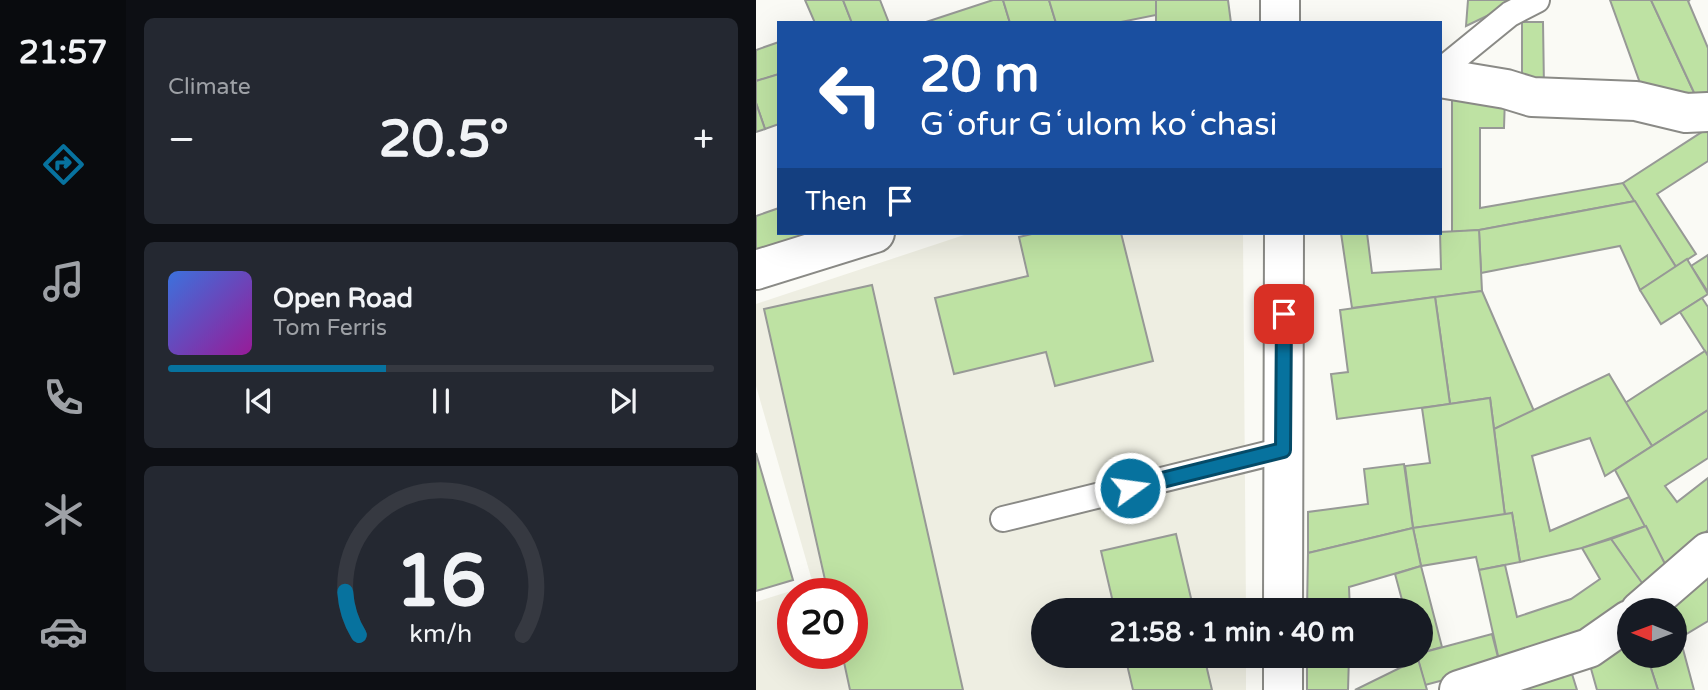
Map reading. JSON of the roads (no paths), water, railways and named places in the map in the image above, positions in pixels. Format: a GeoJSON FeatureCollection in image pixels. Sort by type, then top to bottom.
{"type":"FeatureCollection","features":[{"type":"Feature","properties":{"kind":"street"},"geometry":{"type":"LineString","coordinates":[[1280,0],[1280,21]]}},
{"type":"Feature","properties":{"kind":"street"},"geometry":{"type":"LineString","coordinates":[[1442,78],[1506,89],[1532,97],[1636,101],[1686,113],[1708,112]]}},
{"type":"Feature","properties":{"kind":"street"},"geometry":{"type":"LineString","coordinates":[[756,270],[869,235]]}},
{"type":"Feature","properties":{"kind":"street"},"geometry":{"type":"LineString","coordinates":[[1283,598],[1284,235]]}},
{"type":"Feature","properties":{"kind":"street"},"geometry":{"type":"LineString","coordinates":[[1655,598],[1708,552]]}},
{"type":"Feature","properties":{"kind":"street"},"geometry":{"type":"LineString","coordinates":[[1460,690],[1589,648],[1617,628]]}},
{"type":"Feature","properties":{"kind":"street"},"geometry":{"type":"LineString","coordinates":[[1283,668],[1283,690]]}},
{"type":"Feature","properties":{"kind":"lane"},"geometry":{"type":"LineString","coordinates":[[1442,69],[1510,14],[1537,0]]}},
{"type":"Feature","properties":{"kind":"lane"},"geometry":{"type":"LineString","coordinates":[[1003,519],[1283,450]]}}]}
